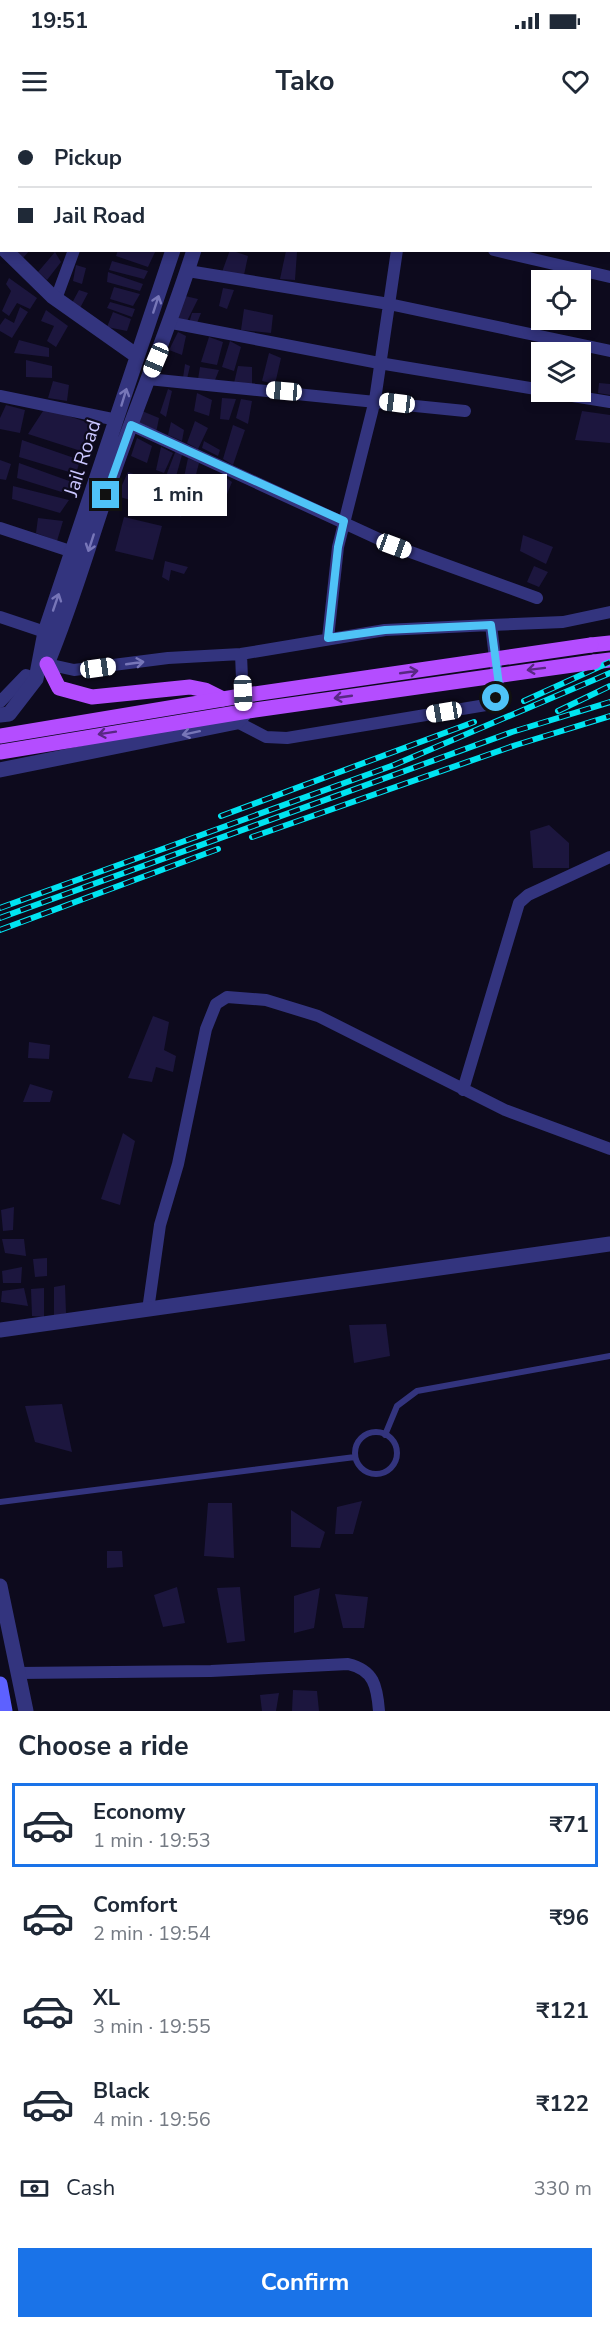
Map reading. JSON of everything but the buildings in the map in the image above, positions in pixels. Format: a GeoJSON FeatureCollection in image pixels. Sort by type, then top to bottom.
{"type":"FeatureCollection","features":[{"type":"Feature","properties":{"kind":"main road"},"geometry":{"type":"LineString","coordinates":[[0,736],[223,699],[610,643]]}},
{"type":"Feature","properties":{"kind":"main road"},"geometry":{"type":"LineString","coordinates":[[0,752],[248,711],[610,660]]}},
{"type":"Feature","properties":{"kind":"main road"},"geometry":{"type":"LineString","coordinates":[[47,664],[59,688],[76,694],[92,697],[190,687],[204,690],[223,699]]}},
{"type":"Feature","properties":{"kind":"main road"},"geometry":{"type":"LineString","coordinates":[[1,1688],[5,1711]]}},
{"type":"Feature","properties":{"kind":"street"},"geometry":{"type":"LineString","coordinates":[[6,252],[56,299],[137,356]]}},
{"type":"Feature","properties":{"kind":"street"},"geometry":{"type":"LineString","coordinates":[[56,299],[73,252]]}},
{"type":"Feature","properties":{"kind":"street","name":"Jail Road"},"geometry":{"type":"LineString","coordinates":[[47,664],[68,615],[124,422],[137,356],[172,252]]}},
{"type":"Feature","properties":{"kind":"street","name":"Jail Road"},"geometry":{"type":"LineString","coordinates":[[36,679],[45,632],[73,552],[124,422],[148,379],[172,322],[193,252]]}},
{"type":"Feature","properties":{"kind":"street"},"geometry":{"type":"LineString","coordinates":[[328,638],[338,547],[375,400],[397,252]]}},
{"type":"Feature","properties":{"kind":"street"},"geometry":{"type":"LineString","coordinates":[[503,252],[610,277]]}},
{"type":"Feature","properties":{"kind":"street"},"geometry":{"type":"LineString","coordinates":[[188,271],[389,304],[610,351]]}},
{"type":"Feature","properties":{"kind":"street"},"geometry":{"type":"LineString","coordinates":[[172,322],[379,363],[531,388]]}},
{"type":"Feature","properties":{"kind":"street"},"geometry":{"type":"LineString","coordinates":[[148,379],[375,400],[465,411]]}},
{"type":"Feature","properties":{"kind":"street"},"geometry":{"type":"LineString","coordinates":[[0,396],[124,422],[344,521],[394,546],[537,598]]}},
{"type":"Feature","properties":{"kind":"street"},"geometry":{"type":"LineString","coordinates":[[591,399],[610,402]]}},
{"type":"Feature","properties":{"kind":"street"},"geometry":{"type":"LineString","coordinates":[[0,528],[73,552]]}},
{"type":"Feature","properties":{"kind":"street"},"geometry":{"type":"LineString","coordinates":[[47,664],[74,670],[168,658],[241,654],[385,630],[563,622],[610,612]]}},
{"type":"Feature","properties":{"kind":"street"},"geometry":{"type":"LineString","coordinates":[[0,617],[45,632]]}},
{"type":"Feature","properties":{"kind":"street"},"geometry":{"type":"LineString","coordinates":[[0,770],[240,718],[266,737],[287,738],[486,705],[496,698],[499,691],[491,625]]}},
{"type":"Feature","properties":{"kind":"street"},"geometry":{"type":"LineString","coordinates":[[240,718],[241,654]]}},
{"type":"Feature","properties":{"kind":"street"},"geometry":{"type":"LineString","coordinates":[[0,702],[26,675],[36,679],[55,680]]}},
{"type":"Feature","properties":{"kind":"street"},"geometry":{"type":"LineString","coordinates":[[0,715],[9,714],[36,679]]}},
{"type":"Feature","properties":{"kind":"street"},"geometry":{"type":"LineString","coordinates":[[463,1090],[519,903],[528,895],[610,856]]}},
{"type":"Feature","properties":{"kind":"street"},"geometry":{"type":"LineString","coordinates":[[148,1310],[160,1226],[178,1164],[206,1029],[211,1011],[220,1000],[226,997],[266,1000],[318,1016],[505,1110],[610,1149]]}},
{"type":"Feature","properties":{"kind":"street"},"geometry":{"type":"LineString","coordinates":[[0,1330],[610,1244]]}},
{"type":"Feature","properties":{"kind":"street"},"geometry":{"type":"LineString","coordinates":[[0,1586],[26,1711]]}},
{"type":"Feature","properties":{"kind":"street"},"geometry":{"type":"LineString","coordinates":[[18,1673],[211,1671],[348,1664],[366,1670],[373,1676],[379,1711]]}},
{"type":"Feature","properties":{"kind":"lane"},"geometry":{"type":"LineString","coordinates":[[385,1435],[398,1407],[417,1390],[610,1356]]}},
{"type":"Feature","properties":{"kind":"lane"},"geometry":{"type":"LineString","coordinates":[[366,1435],[385,1435],[390,1438],[396,1450],[394,1462],[385,1472],[366,1472],[355,1457],[357,1444],[366,1435]]}},
{"type":"Feature","properties":{"kind":"lane"},"geometry":{"type":"LineString","coordinates":[[0,1502],[355,1457]]}},
{"type":"Feature","properties":{"kind":"railway"},"geometry":{"type":"LineString","coordinates":[[524,701],[610,662]]}},
{"type":"Feature","properties":{"kind":"railway"},"geometry":{"type":"LineString","coordinates":[[0,908],[394,765],[610,673]]}},
{"type":"Feature","properties":{"kind":"railway"},"geometry":{"type":"LineString","coordinates":[[558,711],[610,686]]}},
{"type":"Feature","properties":{"kind":"railway"},"geometry":{"type":"LineString","coordinates":[[0,918],[512,732],[610,702]]}},
{"type":"Feature","properties":{"kind":"railway"},"geometry":{"type":"LineString","coordinates":[[252,837],[516,745],[610,716]]}},
{"type":"Feature","properties":{"kind":"railway"},"geometry":{"type":"LineString","coordinates":[[221,816],[474,722]]}},
{"type":"Feature","properties":{"kind":"railway"},"geometry":{"type":"LineString","coordinates":[[0,930],[218,849]]}},
{"type":"Feature","properties":{"kind":"route"},"geometry":{"type":"LineString","coordinates":[[106,495],[131,425],[344,521],[338,547],[328,638],[385,630],[491,625],[499,685],[496,698]]}}]}
